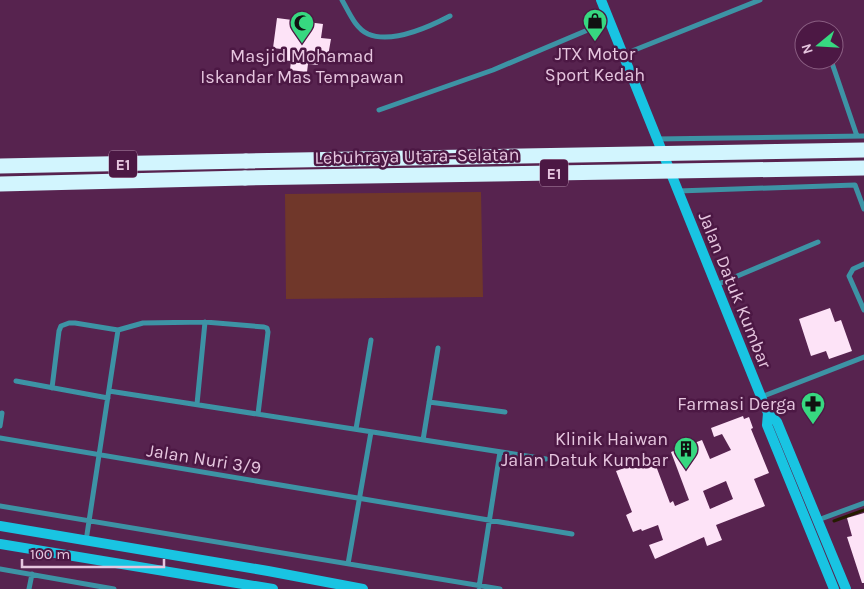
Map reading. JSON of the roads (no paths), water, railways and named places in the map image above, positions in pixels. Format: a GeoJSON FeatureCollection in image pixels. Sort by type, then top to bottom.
{"type":"FeatureCollection","features":[{"type":"Feature","properties":{"kind":"highway","name":"Lebuhraya Utara–Selatan"},"geometry":{"type":"LineString","coordinates":[[0,166],[246,161],[861,143]]}},
{"type":"Feature","properties":{"kind":"highway","name":"Lebuhraya Utara–Selatan"},"geometry":{"type":"LineString","coordinates":[[0,184],[864,168]]}},
{"type":"Feature","properties":{"kind":"main road","name":"Jalan Datuk Kumbar"},"geometry":{"type":"LineString","coordinates":[[601,0],[768,414],[777,422],[846,586]]}},
{"type":"Feature","properties":{"kind":"main road"},"geometry":{"type":"LineString","coordinates":[[768,414],[767,425],[834,589]]}},
{"type":"Feature","properties":{"kind":"main road"},"geometry":{"type":"LineString","coordinates":[[0,526],[363,589]]}},
{"type":"Feature","properties":{"kind":"main road"},"geometry":{"type":"LineString","coordinates":[[0,544],[268,588]]}},
{"type":"Feature","properties":{"kind":"street"},"geometry":{"type":"LineString","coordinates":[[342,0],[353,20],[360,28],[377,36],[393,36],[414,32],[450,16]]}},
{"type":"Feature","properties":{"kind":"street"},"geometry":{"type":"LineString","coordinates":[[622,55],[760,0]]}},
{"type":"Feature","properties":{"kind":"street"},"geometry":{"type":"LineString","coordinates":[[378,110],[493,70],[609,21]]}},
{"type":"Feature","properties":{"kind":"street"},"geometry":{"type":"LineString","coordinates":[[835,70],[861,143]]}},
{"type":"Feature","properties":{"kind":"street"},"geometry":{"type":"LineString","coordinates":[[861,143],[864,136]]}},
{"type":"Feature","properties":{"kind":"street"},"geometry":{"type":"LineString","coordinates":[[656,139],[861,143]]}},
{"type":"Feature","properties":{"kind":"street"},"geometry":{"type":"LineString","coordinates":[[677,191],[855,185],[864,209]]}},
{"type":"Feature","properties":{"kind":"street"},"geometry":{"type":"LineString","coordinates":[[716,286],[818,242]]}},
{"type":"Feature","properties":{"kind":"street"},"geometry":{"type":"LineString","coordinates":[[864,264],[853,269],[849,276],[864,310]]}},
{"type":"Feature","properties":{"kind":"street"},"geometry":{"type":"LineString","coordinates":[[52,388],[58,336],[61,326],[69,322],[118,330],[143,323],[205,322],[267,328],[258,414]]}},
{"type":"Feature","properties":{"kind":"street"},"geometry":{"type":"LineString","coordinates":[[197,404],[205,322]]}},
{"type":"Feature","properties":{"kind":"street"},"geometry":{"type":"LineString","coordinates":[[86,542],[118,330]]}},
{"type":"Feature","properties":{"kind":"street"},"geometry":{"type":"LineString","coordinates":[[356,429],[370,340]]}},
{"type":"Feature","properties":{"kind":"street"},"geometry":{"type":"LineString","coordinates":[[423,440],[438,348]]}},
{"type":"Feature","properties":{"kind":"street"},"geometry":{"type":"LineString","coordinates":[[761,397],[864,357]]}},
{"type":"Feature","properties":{"kind":"street"},"geometry":{"type":"LineString","coordinates":[[16,381],[108,398]]}},
{"type":"Feature","properties":{"kind":"street"},"geometry":{"type":"LineString","coordinates":[[109,390],[546,459]]}},
{"type":"Feature","properties":{"kind":"street"},"geometry":{"type":"LineString","coordinates":[[429,402],[505,412]]}},
{"type":"Feature","properties":{"kind":"street"},"geometry":{"type":"LineString","coordinates":[[0,426],[2,413]]}},
{"type":"Feature","properties":{"kind":"street"},"geometry":{"type":"LineString","coordinates":[[348,564],[371,432]]}},
{"type":"Feature","properties":{"kind":"street","name":"Jalan Nuri 3/9"},"geometry":{"type":"LineString","coordinates":[[0,438],[572,534]]}},
{"type":"Feature","properties":{"kind":"street"},"geometry":{"type":"LineString","coordinates":[[479,587],[500,452]]}},
{"type":"Feature","properties":{"kind":"street"},"geometry":{"type":"LineString","coordinates":[[818,520],[864,503]]}},
{"type":"Feature","properties":{"kind":"street"},"geometry":{"type":"LineString","coordinates":[[0,506],[500,589]]}},
{"type":"Feature","properties":{"kind":"street"},"geometry":{"type":"LineString","coordinates":[[0,569],[111,589]]}},
{"type":"Feature","properties":{"kind":"street"},"geometry":{"type":"LineString","coordinates":[[29,589],[32,574]]}},
{"type":"Feature","properties":{"kind":"waterway"},"geometry":{"type":"LineString","coordinates":[[834,521],[864,510]]}},
{"type":"Feature","properties":{"kind":"place","name":"JTX Motor Sport Kedah"},"geometry":{"type":"Point","coordinates":[595,42]}},
{"type":"Feature","properties":{"kind":"place","name":"Masjid Mohamad Iskandar Mas Tempawan"},"geometry":{"type":"Point","coordinates":[302,44]}},
{"type":"Feature","properties":{"kind":"place","name":"Farmasi Derga"},"geometry":{"type":"Point","coordinates":[813,425]}},
{"type":"Feature","properties":{"kind":"place","name":"Klinik Haiwan Jalan Datuk Kumbar"},"geometry":{"type":"Point","coordinates":[686,470]}}]}
